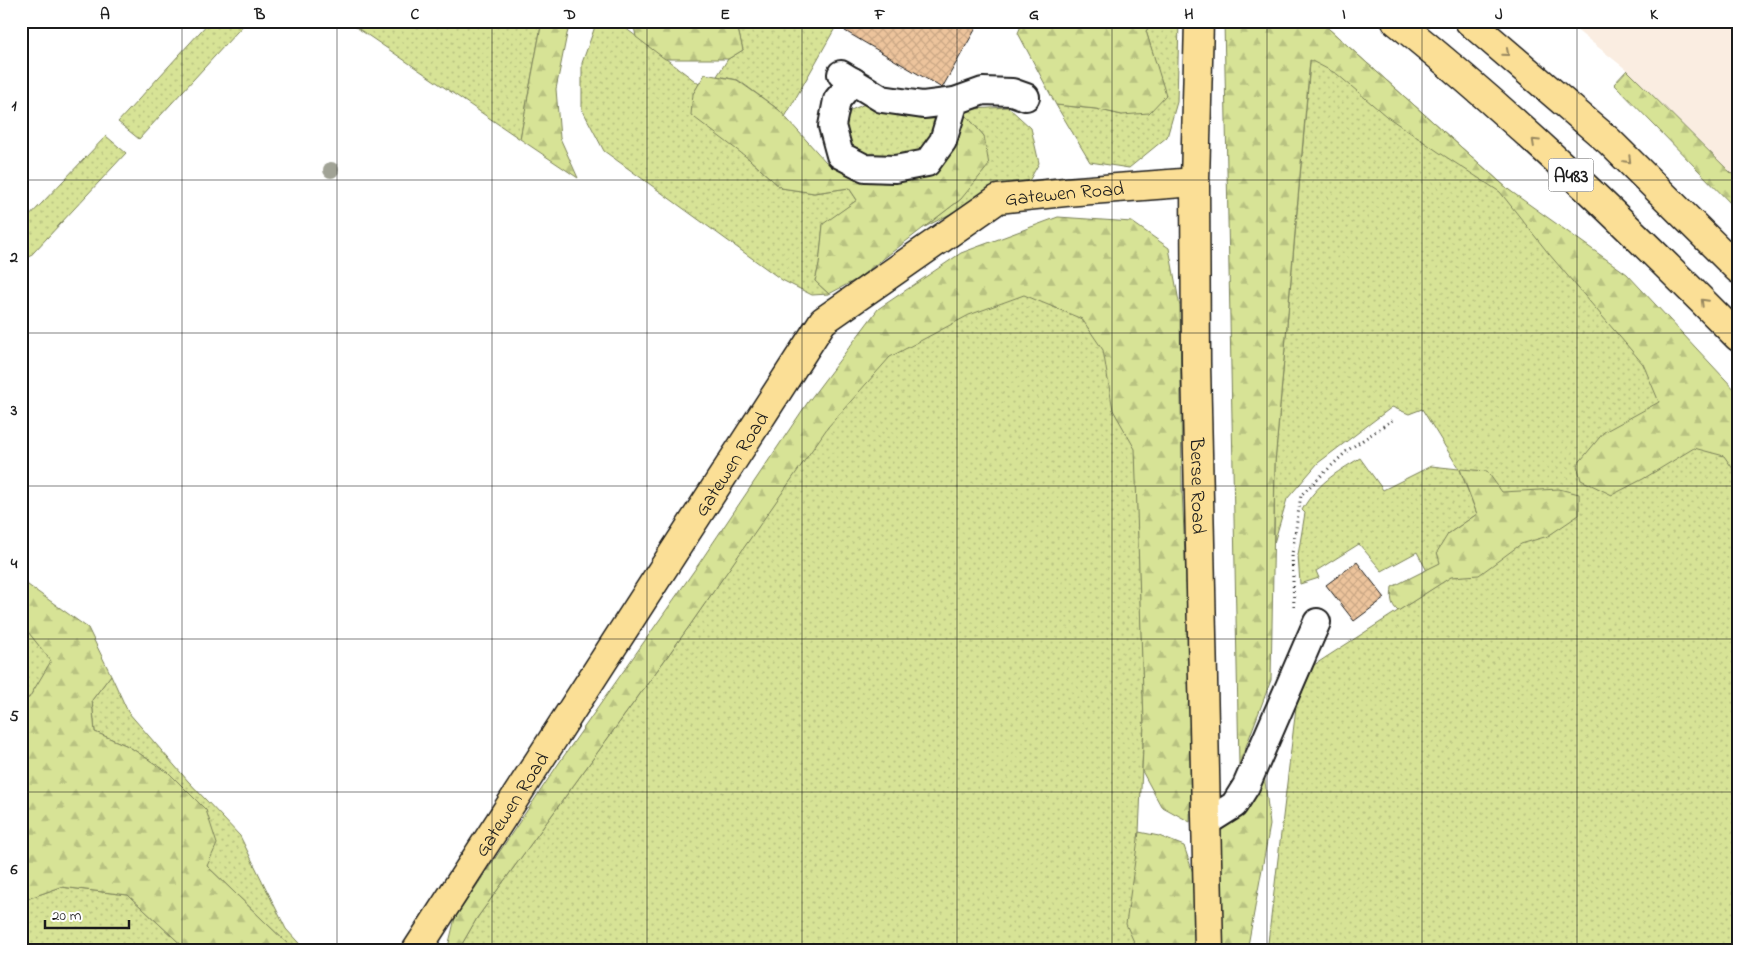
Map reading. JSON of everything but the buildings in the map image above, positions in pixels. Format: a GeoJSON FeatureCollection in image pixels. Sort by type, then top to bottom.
{"type":"FeatureCollection","features":[{"type":"Feature","properties":{"kind":"main road","name":"Berse Road"},"geometry":{"type":"LineString","coordinates":[[1199,21],[1194,182],[1196,363],[1210,951]]}},
{"type":"Feature","properties":{"kind":"main road","name":"A483"},"geometry":{"type":"LineString","coordinates":[[1396,21],[1511,119],[1667,265],[1738,337]]}},
{"type":"Feature","properties":{"kind":"main road","name":"A483"},"geometry":{"type":"LineString","coordinates":[[1469,21],[1610,141],[1738,269]]}},
{"type":"Feature","properties":{"kind":"main road","name":"Gatewen Road"},"geometry":{"type":"LineString","coordinates":[[416,951],[823,321],[998,199],[1194,182]]}},
{"type":"Feature","properties":{"kind":"lane"},"geometry":{"type":"LineString","coordinates":[[955,101],[943,141],[927,163],[895,169],[865,168],[840,155],[832,126],[837,100],[847,77],[882,99],[923,105],[955,101],[983,92],[1012,92],[1026,97]]}},
{"type":"Feature","properties":{"kind":"lane"},"geometry":{"type":"LineString","coordinates":[[1207,822],[1234,805],[1246,786],[1305,616]]}},
{"type":"Feature","properties":{"kind":"path"},"geometry":{"type":"LineString","coordinates":[[1305,616],[1292,554],[1301,495],[1348,450],[1394,419]]}},
{"type":"Feature","properties":{"kind":"shaded area"},"geometry":{"type":"Polygon","coordinates":[[[1565,21],[1738,21],[1738,180],[1627,70],[1565,21]]]}},
{"type":"Feature","properties":{"kind":"green space"},"geometry":{"type":"Polygon","coordinates":[[[210,21],[247,21],[139,139],[118,122],[210,21]]]}},
{"type":"Feature","properties":{"kind":"green space"},"geometry":{"type":"Polygon","coordinates":[[[347,21],[542,21],[520,139],[347,21]]]}},
{"type":"Feature","properties":{"kind":"green space"},"geometry":{"type":"Polygon","coordinates":[[[542,21],[571,21],[556,89],[560,138],[578,178],[520,139],[542,21]]]}},
{"type":"Feature","properties":{"kind":"green space"},"geometry":{"type":"Polygon","coordinates":[[[597,21],[616,21],[699,84],[693,94],[749,159],[781,188],[814,193],[849,188],[857,200],[823,225],[819,265],[815,281],[829,294],[812,295],[782,280],[604,151],[582,109],[582,63],[597,21]]]}},
{"type":"Feature","properties":{"kind":"green space"},"geometry":{"type":"Polygon","coordinates":[[[633,21],[736,21],[743,50],[728,59],[665,59],[636,37],[633,21]]]}},
{"type":"Feature","properties":{"kind":"green space"},"geometry":{"type":"Polygon","coordinates":[[[736,21],[839,21],[785,117],[779,110],[738,80],[717,76],[728,59],[743,50],[736,21]]]}},
{"type":"Feature","properties":{"kind":"green space"},"geometry":{"type":"Polygon","coordinates":[[[1023,21],[1153,21],[1146,31],[1166,95],[1149,113],[1122,115],[1096,109],[1056,105],[1018,33],[1023,21]]]}},
{"type":"Feature","properties":{"kind":"green space"},"geometry":{"type":"Polygon","coordinates":[[[1153,21],[1179,21],[1177,102],[1167,137],[1129,168],[1090,162],[1056,105],[1096,109],[1122,115],[1165,95],[1146,31],[1153,21]]]}},
{"type":"Feature","properties":{"kind":"green space"},"geometry":{"type":"Polygon","coordinates":[[[1224,21],[1320,21],[1509,190],[1627,274],[1738,393],[1738,476],[1724,456],[1694,448],[1643,479],[1612,495],[1581,480],[1577,465],[1604,432],[1659,402],[1643,364],[1549,254],[1500,192],[1386,116],[1337,74],[1310,60],[1275,463],[1271,680],[1239,765],[1224,21]]]}},
{"type":"Feature","properties":{"kind":"green space"},"geometry":{"type":"Polygon","coordinates":[[[1320,21],[1612,282],[1738,428],[1738,951],[1267,951],[1300,674],[1528,527],[1460,470],[1477,514],[1448,534],[1441,563],[1427,571],[1417,552],[1382,571],[1359,544],[1316,571],[1319,578],[1300,584],[1298,555],[1305,513],[1302,510],[1320,486],[1335,474],[1360,458],[1383,490],[1431,466],[1459,469],[1422,409],[1409,414],[1392,407],[1318,463],[1287,499],[1274,543],[1275,463],[1311,52],[1320,21]]]}},
{"type":"Feature","properties":{"kind":"green space"},"geometry":{"type":"Polygon","coordinates":[[[1627,70],[1738,180],[1738,211],[1614,84],[1627,70]]]}},
{"type":"Feature","properties":{"kind":"green space"},"geometry":{"type":"Polygon","coordinates":[[[705,74],[737,80],[779,110],[826,162],[870,182],[918,176],[955,135],[965,114],[984,136],[989,165],[961,199],[857,279],[829,294],[815,281],[819,265],[823,224],[857,200],[849,188],[814,193],[781,188],[749,159],[691,115],[693,94],[705,74]]]}},
{"type":"Feature","properties":{"kind":"green space"},"geometry":{"type":"Polygon","coordinates":[[[865,104],[924,119],[940,119],[919,155],[874,163],[852,152],[842,129],[851,110],[865,104]]]}},
{"type":"Feature","properties":{"kind":"green space"},"geometry":{"type":"Polygon","coordinates":[[[1008,107],[1031,128],[1039,163],[1024,190],[977,200],[923,228],[961,199],[984,136],[965,114],[972,109],[1008,107]]]}},
{"type":"Feature","properties":{"kind":"green space"},"geometry":{"type":"Polygon","coordinates":[[[106,136],[126,153],[21,266],[21,225],[106,136]]]}},
{"type":"Feature","properties":{"kind":"green space"},"geometry":{"type":"Polygon","coordinates":[[[1058,217],[1132,222],[1169,248],[1180,307],[1182,488],[1192,716],[1190,822],[1161,806],[1142,771],[1144,723],[1135,449],[1113,410],[1103,350],[1082,319],[1024,295],[969,315],[890,357],[828,427],[688,628],[477,918],[458,951],[447,951],[455,918],[559,763],[698,565],[808,402],[878,309],[961,253],[1058,217]]]}},
{"type":"Feature","properties":{"kind":"green space"},"geometry":{"type":"Polygon","coordinates":[[[1015,279],[1132,334],[1144,723],[1134,943],[1137,951],[458,951],[477,918],[688,628],[876,356],[1015,279]]]}},
{"type":"Feature","properties":{"kind":"green space"},"geometry":{"type":"Polygon","coordinates":[[[1460,469],[1487,471],[1502,492],[1559,489],[1579,494],[1579,515],[1548,536],[1521,544],[1479,575],[1451,577],[1398,611],[1392,603],[1392,587],[1440,563],[1437,552],[1448,534],[1477,514],[1460,469]]]}},
{"type":"Feature","properties":{"kind":"green space"},"geometry":{"type":"Polygon","coordinates":[[[21,580],[88,628],[111,675],[92,700],[95,732],[128,746],[169,773],[206,810],[217,844],[207,866],[295,951],[188,951],[128,895],[61,887],[21,901],[21,700],[29,698],[51,661],[21,623],[21,580]]]}},
{"type":"Feature","properties":{"kind":"green space"},"geometry":{"type":"Polygon","coordinates":[[[21,623],[52,661],[29,698],[21,700],[21,623]]]}},
{"type":"Feature","properties":{"kind":"green space"},"geometry":{"type":"Polygon","coordinates":[[[111,675],[128,712],[188,781],[240,836],[286,929],[306,951],[295,951],[207,866],[206,810],[169,773],[128,746],[95,732],[92,700],[111,675]]]}},
{"type":"Feature","properties":{"kind":"green space"},"geometry":{"type":"Polygon","coordinates":[[[1264,772],[1270,825],[1247,951],[1214,951],[1214,827],[1264,772]]]}},
{"type":"Feature","properties":{"kind":"green space"},"geometry":{"type":"Polygon","coordinates":[[[1139,832],[1159,836],[1184,846],[1196,882],[1199,951],[1138,951],[1126,924],[1139,832]]]}},
{"type":"Feature","properties":{"kind":"green space"},"geometry":{"type":"Polygon","coordinates":[[[61,887],[128,895],[188,951],[21,951],[21,901],[61,887]]]}}]}
